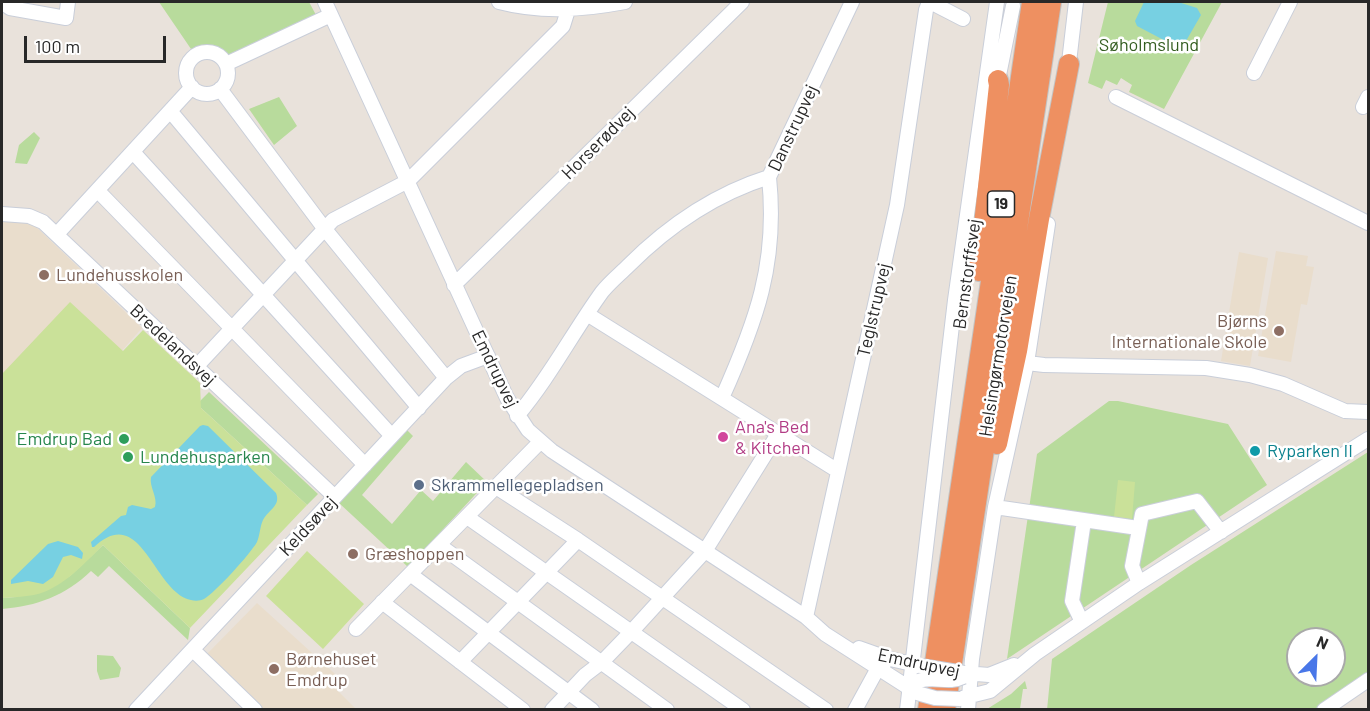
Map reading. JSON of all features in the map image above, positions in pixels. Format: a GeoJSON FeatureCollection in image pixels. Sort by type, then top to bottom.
{"type":"FeatureCollection","features":[{"type":"Feature","properties":{"kind":"highway","name":"Helsingørmotorvejen"},"geometry":{"type":"LineString","coordinates":[[918,693],[972,406],[1032,2]]}},
{"type":"Feature","properties":{"kind":"highway","name":"Helsingørmotorvejen"},"geometry":{"type":"LineString","coordinates":[[960,704],[970,540],[1051,2]]}},
{"type":"Feature","properties":{"kind":"highway"},"geometry":{"type":"LineString","coordinates":[[970,540],[1011,382],[1043,196],[1069,64]]}},
{"type":"Feature","properties":{"kind":"highway"},"geometry":{"type":"LineString","coordinates":[[972,406],[973,326],[998,80]]}},
{"type":"Feature","properties":{"kind":"street"},"geometry":{"type":"LineString","coordinates":[[4,2],[10,9],[66,18],[68,2]]}},
{"type":"Feature","properties":{"kind":"street","name":"Emdrupvej"},"geometry":{"type":"LineString","coordinates":[[325,2],[454,285],[517,416],[540,442],[806,617],[825,634],[918,693],[960,704]]}},
{"type":"Feature","properties":{"kind":"street"},"geometry":{"type":"LineString","coordinates":[[499,2],[538,9],[568,10],[625,2]]}},
{"type":"Feature","properties":{"kind":"street","name":"Horserødvej"},"geometry":{"type":"LineString","coordinates":[[454,285],[742,2]]}},
{"type":"Feature","properties":{"kind":"street","name":"Danstrupvej"},"geometry":{"type":"LineString","coordinates":[[722,398],[756,317],[767,272],[771,243],[770,177],[852,2]]}},
{"type":"Feature","properties":{"kind":"street"},"geometry":{"type":"LineString","coordinates":[[930,2],[963,19]]}},
{"type":"Feature","properties":{"kind":"street","name":"Teglstrupvej"},"geometry":{"type":"LineString","coordinates":[[806,617],[897,205],[926,10],[930,2]]}},
{"type":"Feature","properties":{"kind":"street"},"geometry":{"type":"LineString","coordinates":[[918,693],[917,665],[935,472],[955,300],[997,2]]}},
{"type":"Feature","properties":{"kind":"street"},"geometry":{"type":"LineString","coordinates":[[960,704],[995,507],[1027,363],[1057,163],[1076,2]]}},
{"type":"Feature","properties":{"kind":"street"},"geometry":{"type":"LineString","coordinates":[[1069,64],[1084,2]]}},
{"type":"Feature","properties":{"kind":"street"},"geometry":{"type":"LineString","coordinates":[[1254,73],[1290,2]]}},
{"type":"Feature","properties":{"kind":"street","name":"Bernstorffsvej"},"geometry":{"type":"LineString","coordinates":[[935,472],[966,279],[993,84],[998,80],[1013,6]]}},
{"type":"Feature","properties":{"kind":"street"},"geometry":{"type":"LineString","coordinates":[[196,367],[333,220],[408,181],[562,26],[568,10]]}},
{"type":"Feature","properties":{"kind":"street"},"geometry":{"type":"LineString","coordinates":[[226,64],[331,15]]}},
{"type":"Feature","properties":{"kind":"street"},"geometry":{"type":"LineString","coordinates":[[203,52],[216,54],[226,64],[227,78],[220,89],[206,93],[192,87],[186,74],[187,66],[196,55],[203,52]]}},
{"type":"Feature","properties":{"kind":"street"},"geometry":{"type":"LineString","coordinates":[[57,234],[192,87]]}},
{"type":"Feature","properties":{"kind":"street"},"geometry":{"type":"LineString","coordinates":[[220,89],[324,228],[446,378]]}},
{"type":"Feature","properties":{"kind":"street"},"geometry":{"type":"LineString","coordinates":[[1116,97],[1368,223]]}},
{"type":"Feature","properties":{"kind":"street"},"geometry":{"type":"LineString","coordinates":[[171,112],[419,408]]}},
{"type":"Feature","properties":{"kind":"street"},"geometry":{"type":"LineString","coordinates":[[134,152],[391,435]]}},
{"type":"Feature","properties":{"kind":"street"},"geometry":{"type":"LineString","coordinates":[[517,416],[533,398],[604,289],[633,261],[685,218],[717,198],[770,177]]}},
{"type":"Feature","properties":{"kind":"street"},"geometry":{"type":"LineString","coordinates":[[98,190],[364,465]]}},
{"type":"Feature","properties":{"kind":"street","name":"Bredelandsvej"},"geometry":{"type":"LineString","coordinates":[[2,214],[28,216],[57,234],[335,497]]}},
{"type":"Feature","properties":{"kind":"street"},"geometry":{"type":"LineString","coordinates":[[587,314],[838,471]]}},
{"type":"Feature","properties":{"kind":"street","name":"Keldsøvej"},"geometry":{"type":"LineString","coordinates":[[136,710],[446,378],[461,366],[488,356]]}},
{"type":"Feature","properties":{"kind":"street"},"geometry":{"type":"LineString","coordinates":[[1027,363],[1206,368],[1250,375],[1283,384],[1345,411],[1368,412]]}},
{"type":"Feature","properties":{"kind":"street"},"geometry":{"type":"LineString","coordinates":[[552,710],[632,631],[705,551],[778,434]]}},
{"type":"Feature","properties":{"kind":"street"},"geometry":{"type":"LineString","coordinates":[[960,704],[990,691],[1035,654],[1139,583],[1368,439]]}},
{"type":"Feature","properties":{"kind":"street"},"geometry":{"type":"LineString","coordinates":[[356,629],[540,442]]}},
{"type":"Feature","properties":{"kind":"street"},"geometry":{"type":"LineString","coordinates":[[496,487],[578,540],[826,710]]}},
{"type":"Feature","properties":{"kind":"street"},"geometry":{"type":"LineString","coordinates":[[1139,583],[1132,566],[1142,514],[1197,501],[1221,532]]}},
{"type":"Feature","properties":{"kind":"street"},"geometry":{"type":"LineString","coordinates":[[995,507],[1138,528]]}},
{"type":"Feature","properties":{"kind":"street"},"geometry":{"type":"LineString","coordinates":[[467,517],[743,710]]}},
{"type":"Feature","properties":{"kind":"street"},"geometry":{"type":"LineString","coordinates":[[1082,622],[1072,601],[1084,521]]}},
{"type":"Feature","properties":{"kind":"street"},"geometry":{"type":"LineString","coordinates":[[460,662],[578,540]]}},
{"type":"Feature","properties":{"kind":"street"},"geometry":{"type":"LineString","coordinates":[[439,545],[667,710]]}},
{"type":"Feature","properties":{"kind":"street"},"geometry":{"type":"LineString","coordinates":[[410,574],[592,710]]}},
{"type":"Feature","properties":{"kind":"street"},"geometry":{"type":"LineString","coordinates":[[382,602],[523,710]]}},
{"type":"Feature","properties":{"kind":"street","name":"Emdrupvej"},"geometry":{"type":"LineString","coordinates":[[806,617],[823,622],[861,649],[890,659],[966,674]]}},
{"type":"Feature","properties":{"kind":"street"},"geometry":{"type":"LineString","coordinates":[[193,650],[255,710]]}},
{"type":"Feature","properties":{"kind":"street"},"geometry":{"type":"LineString","coordinates":[[907,710],[918,693],[934,678],[953,680],[966,674],[989,675],[1035,654]]}},
{"type":"Feature","properties":{"kind":"street"},"geometry":{"type":"LineString","coordinates":[[855,710],[878,668],[890,659]]}},
{"type":"Feature","properties":{"kind":"street"},"geometry":{"type":"LineString","coordinates":[[1324,710],[1368,680]]}},
{"type":"Feature","properties":{"kind":"shaded area","name":"Lundehusskolen"},"geometry":{"type":"Polygon","coordinates":[[[2,221],[32,223],[142,328],[66,414],[2,418],[2,221]]]}},
{"type":"Feature","properties":{"kind":"shaded area","name":"Bjørns Internationale Skole"},"geometry":{"type":"Polygon","coordinates":[[[1276,251],[1308,256],[1306,266],[1314,267],[1307,305],[1301,304],[1291,362],[1258,356],[1276,251]]]}},
{"type":"Feature","properties":{"kind":"shaded area"},"geometry":{"type":"Polygon","coordinates":[[[1239,252],[1268,258],[1250,366],[1221,361],[1239,252]]]}},
{"type":"Feature","properties":{"kind":"shaded area","name":"Børnehuset Emdrup"},"geometry":{"type":"Polygon","coordinates":[[[257,603],[344,682],[337,690],[356,709],[262,709],[205,656],[257,603]]]}},
{"type":"Feature","properties":{"kind":"green space"},"geometry":{"type":"Polygon","coordinates":[[[159,2],[309,2],[316,15],[229,55],[211,47],[191,49],[159,2]]]}},
{"type":"Feature","properties":{"kind":"green space","name":"Søholmslund"},"geometry":{"type":"Polygon","coordinates":[[[1108,2],[1222,2],[1164,109],[1129,92],[1132,85],[1121,78],[1117,85],[1106,80],[1102,89],[1088,83],[1108,2]]]}},
{"type":"Feature","properties":{"kind":"green space"},"geometry":{"type":"Polygon","coordinates":[[[279,97],[297,126],[274,145],[249,109],[279,97]]]}},
{"type":"Feature","properties":{"kind":"green space"},"geometry":{"type":"Polygon","coordinates":[[[34,132],[40,138],[27,164],[15,163],[19,145],[34,132]]]}},
{"type":"Feature","properties":{"kind":"green space","name":"Lundehusparken"},"geometry":{"type":"Polygon","coordinates":[[[70,302],[123,351],[143,330],[200,383],[201,408],[307,505],[190,628],[103,545],[76,571],[52,588],[34,595],[2,598],[2,374],[70,302]]]}},
{"type":"Feature","properties":{"kind":"green space"},"geometry":{"type":"Polygon","coordinates":[[[209,392],[318,494],[307,505],[201,408],[2,447],[194,407],[209,392]]]}},
{"type":"Feature","properties":{"kind":"green space"},"geometry":{"type":"Polygon","coordinates":[[[1109,401],[1228,424],[1267,485],[1007,659],[1037,454],[1109,401]]]}},
{"type":"Feature","properties":{"kind":"green space"},"geometry":{"type":"Polygon","coordinates":[[[406,429],[413,436],[362,495],[392,524],[421,490],[433,501],[466,462],[487,482],[408,567],[339,503],[406,429]]]}},
{"type":"Feature","properties":{"kind":"green space"},"geometry":{"type":"Polygon","coordinates":[[[1368,452],[1368,675],[1317,709],[1047,710],[1052,659],[1191,565],[1368,452]]]}},
{"type":"Feature","properties":{"kind":"green space"},"geometry":{"type":"Polygon","coordinates":[[[1118,480],[1135,482],[1132,519],[1114,517],[1118,480]]]}},
{"type":"Feature","properties":{"kind":"green space"},"geometry":{"type":"Polygon","coordinates":[[[103,545],[190,628],[188,640],[109,566],[98,577],[91,571],[71,587],[50,598],[2,609],[2,598],[16,597],[70,576],[103,545]]]}},
{"type":"Feature","properties":{"kind":"green space"},"geometry":{"type":"Polygon","coordinates":[[[307,551],[364,604],[323,649],[266,596],[307,551]]]}},
{"type":"Feature","properties":{"kind":"green space"},"geometry":{"type":"Polygon","coordinates":[[[97,655],[113,656],[121,668],[119,677],[100,680],[97,671],[97,655]]]}},
{"type":"Feature","properties":{"kind":"green space"},"geometry":{"type":"Polygon","coordinates":[[[1025,681],[1027,689],[1023,689],[1020,709],[987,709],[1011,694],[1025,681]]]}},
{"type":"Feature","properties":{"kind":"water"},"geometry":{"type":"Polygon","coordinates":[[[1144,2],[1178,2],[1197,8],[1201,15],[1186,41],[1177,47],[1137,26],[1135,21],[1144,2]]]}},
{"type":"Feature","properties":{"kind":"water"},"geometry":{"type":"Polygon","coordinates":[[[203,425],[208,426],[276,493],[277,501],[263,520],[257,542],[248,555],[209,595],[196,601],[178,594],[136,542],[124,535],[110,536],[94,547],[91,542],[121,516],[126,515],[128,507],[132,505],[151,509],[155,507],[151,477],[203,425]]]}},
{"type":"Feature","properties":{"kind":"water"},"geometry":{"type":"Polygon","coordinates":[[[58,541],[78,547],[83,553],[82,559],[71,555],[63,557],[53,577],[43,584],[28,581],[11,584],[11,580],[48,544],[58,541]]]}},
{"type":"Feature","properties":{"kind":"place","name":"Lundehusskolen"},"geometry":{"type":"Point","coordinates":[44,275]}},
{"type":"Feature","properties":{"kind":"place","name":"Bjørns Internationale Skole"},"geometry":{"type":"Point","coordinates":[1279,331]}},
{"type":"Feature","properties":{"kind":"place","name":"Ana's Bed & Kitchen"},"geometry":{"type":"Point","coordinates":[723,437]}},
{"type":"Feature","properties":{"kind":"place","name":"Emdrup Bad"},"geometry":{"type":"Point","coordinates":[124,439]}},
{"type":"Feature","properties":{"kind":"place","name":"Ryparken II"},"geometry":{"type":"Point","coordinates":[1255,451]}},
{"type":"Feature","properties":{"kind":"place","name":"Lundehusparken"},"geometry":{"type":"Point","coordinates":[128,457]}},
{"type":"Feature","properties":{"kind":"place","name":"Skrammellegepladsen"},"geometry":{"type":"Point","coordinates":[419,485]}},
{"type":"Feature","properties":{"kind":"place","name":"Græshoppen"},"geometry":{"type":"Point","coordinates":[353,554]}},
{"type":"Feature","properties":{"kind":"place","name":"Børnehuset Emdrup"},"geometry":{"type":"Point","coordinates":[274,669]}}]}
